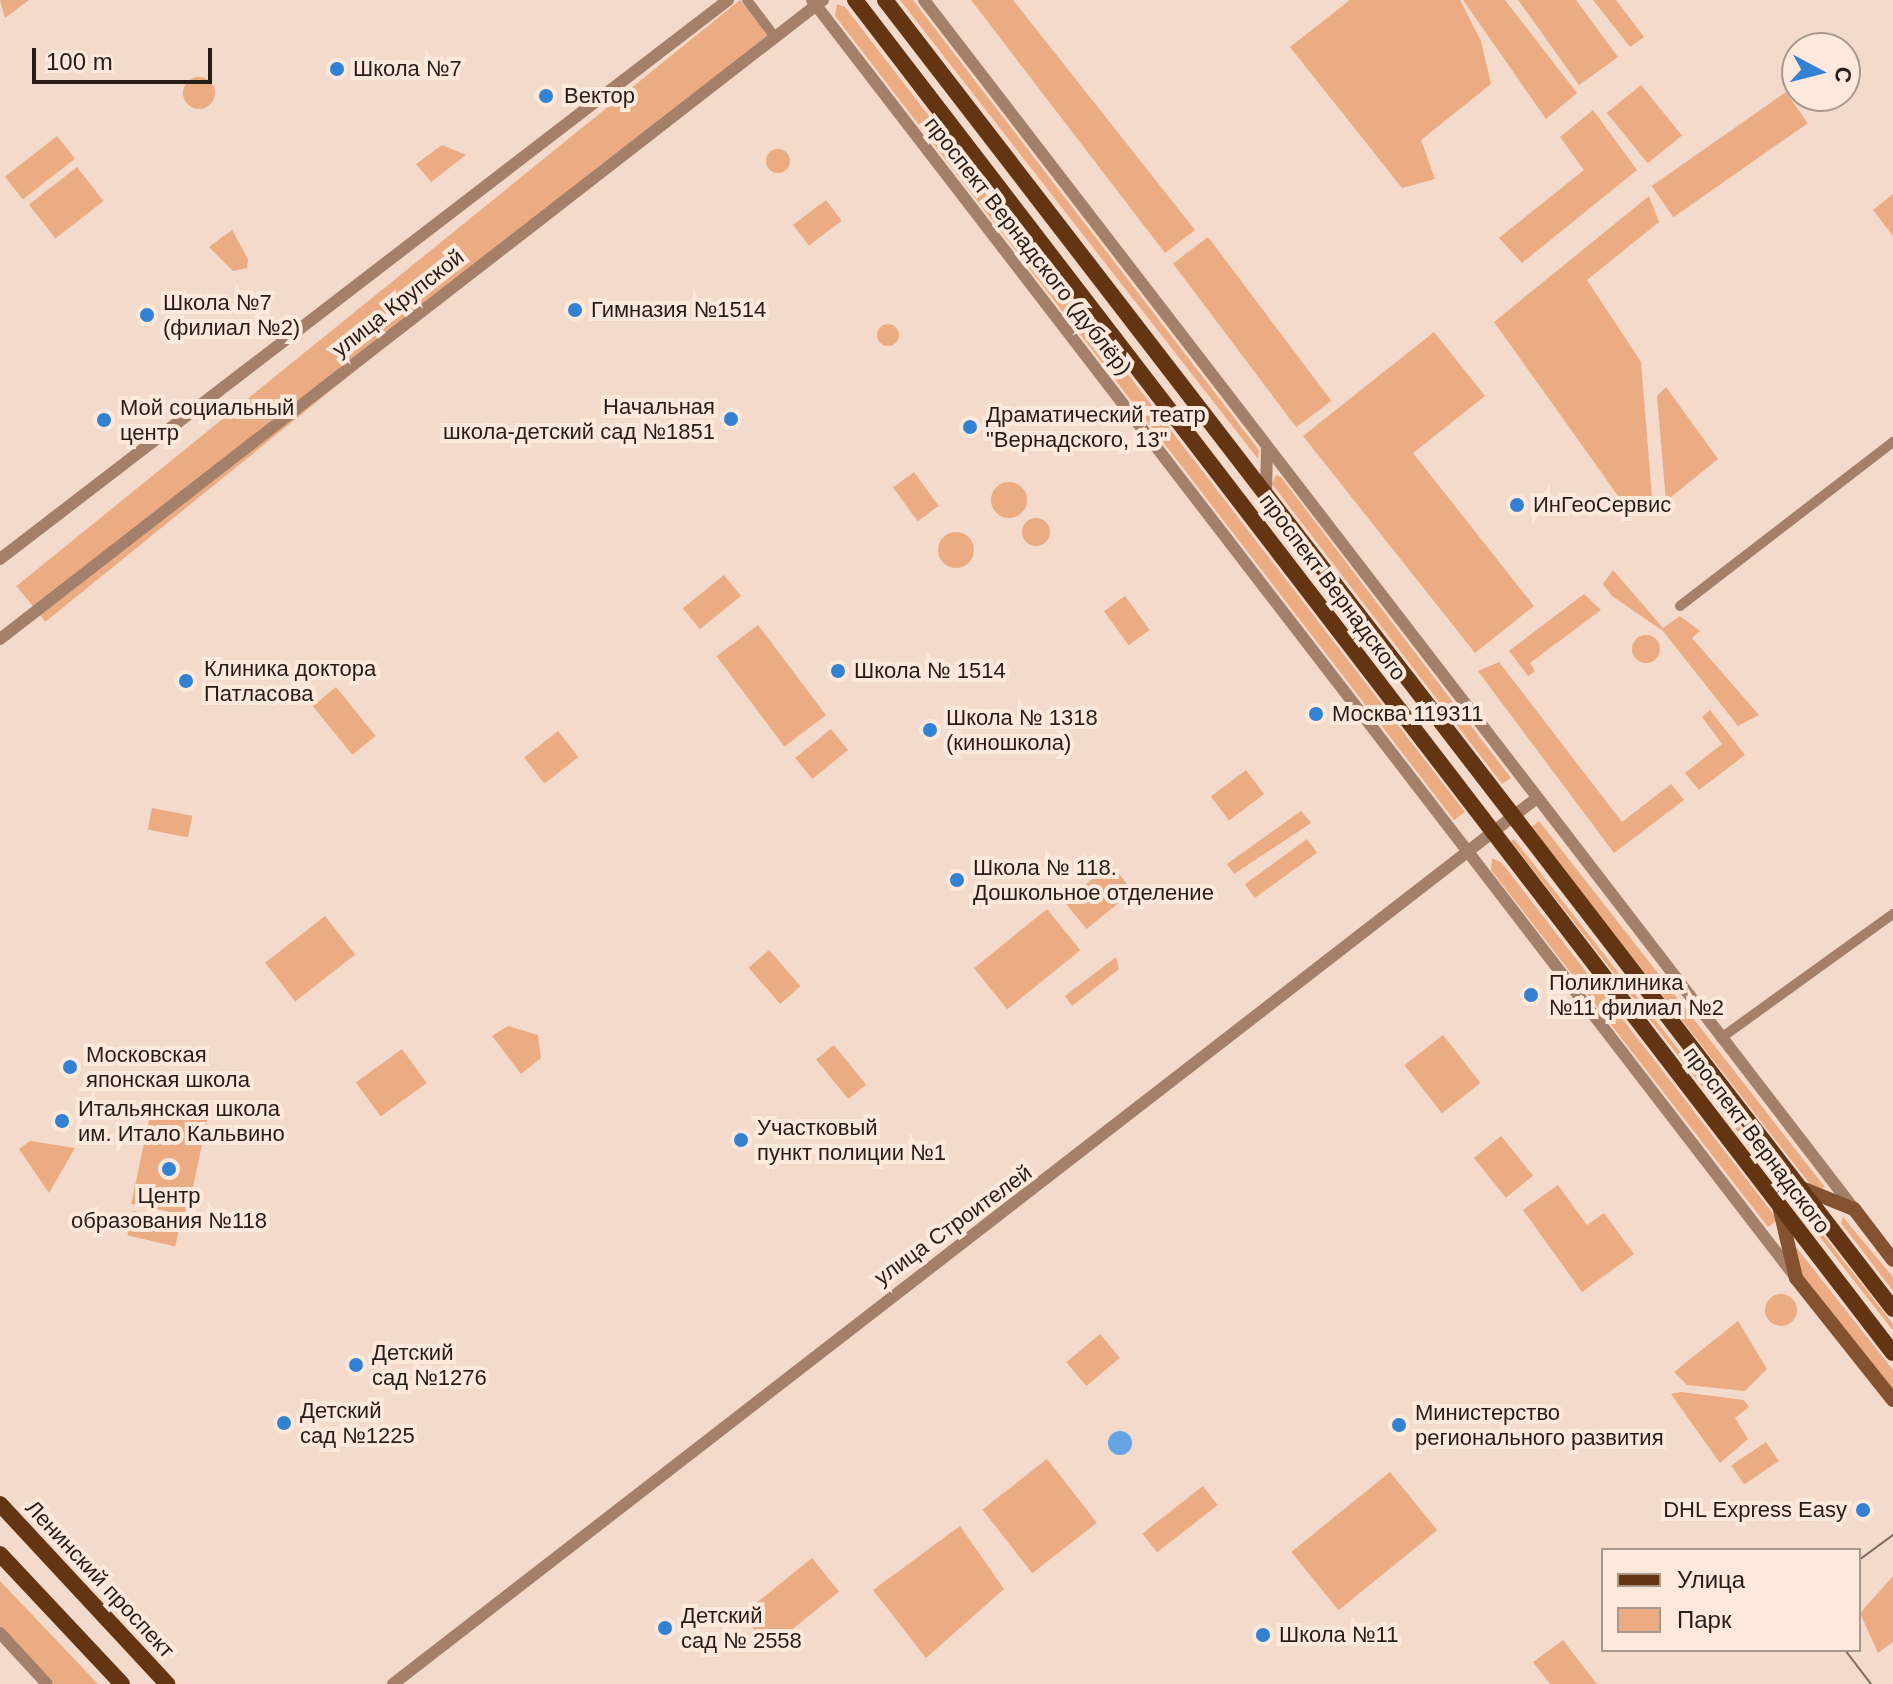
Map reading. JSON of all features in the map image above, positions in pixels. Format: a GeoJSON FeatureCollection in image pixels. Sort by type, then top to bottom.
{"type":"FeatureCollection","features":[{"type":"Feature","properties":{"kind":"main road","name":"проспект Вернадского"},"geometry":{"type":"LineString","coordinates":[[855,0],[1893,1353]]}},
{"type":"Feature","properties":{"kind":"main road","name":"проспект Вернадского"},"geometry":{"type":"LineString","coordinates":[[885,0],[1893,1309]]}},
{"type":"Feature","properties":{"kind":"main road"},"geometry":{"type":"LineString","coordinates":[[1799,1187],[1854,1209],[1893,1260]]}},
{"type":"Feature","properties":{"kind":"main road","name":"проспект Вернадского (дублёр)"},"geometry":{"type":"LineString","coordinates":[[1779,1205],[1796,1278],[1893,1400]]}},
{"type":"Feature","properties":{"kind":"main road","name":"Ленинский проспект"},"geometry":{"type":"LineString","coordinates":[[0,1504],[167,1684]]}},
{"type":"Feature","properties":{"kind":"main road"},"geometry":{"type":"LineString","coordinates":[[0,1554],[122,1684]]}},
{"type":"Feature","properties":{"kind":"street","name":"улица Крупской"},"geometry":{"type":"LineString","coordinates":[[0,559],[728,0]]}},
{"type":"Feature","properties":{"kind":"street"},"geometry":{"type":"LineString","coordinates":[[747,0],[775,37]]}},
{"type":"Feature","properties":{"kind":"street"},"geometry":{"type":"LineString","coordinates":[[924,0],[1854,1209]]}},
{"type":"Feature","properties":{"kind":"street","name":"улица Крупской"},"geometry":{"type":"LineString","coordinates":[[0,639],[817,2]]}},
{"type":"Feature","properties":{"kind":"street","name":"проспект Вернадского (дублёр)"},"geometry":{"type":"LineString","coordinates":[[817,2],[1796,1278]]}},
{"type":"Feature","properties":{"kind":"street"},"geometry":{"type":"LineString","coordinates":[[1680,606],[1893,442]]}},
{"type":"Feature","properties":{"kind":"street"},"geometry":{"type":"LineString","coordinates":[[1266,495],[1267,448]]}},
{"type":"Feature","properties":{"kind":"street","name":"улица Строителей"},"geometry":{"type":"LineString","coordinates":[[393,1684],[1537,798]]}},
{"type":"Feature","properties":{"kind":"street"},"geometry":{"type":"LineString","coordinates":[[1721,1038],[1893,914]]}},
{"type":"Feature","properties":{"kind":"street"},"geometry":{"type":"LineString","coordinates":[[0,1633],[47,1684]]}},
{"type":"Feature","properties":{"kind":"green space"},"geometry":{"type":"Polygon","coordinates":[[[0,0],[29,0],[5,18],[0,0]]]}},
{"type":"Feature","properties":{"kind":"green space"},"geometry":{"type":"Polygon","coordinates":[[[740,0],[769,36],[45,622],[16,586],[740,0]]]}},
{"type":"Feature","properties":{"kind":"green space"},"geometry":{"type":"Polygon","coordinates":[[[900,0],[913,0],[1259,450],[1258,459],[900,0]]]}},
{"type":"Feature","properties":{"kind":"green space"},"geometry":{"type":"Polygon","coordinates":[[[971,0],[1013,0],[1195,230],[1165,253],[971,0]]]}},
{"type":"Feature","properties":{"kind":"green space"},"geometry":{"type":"Polygon","coordinates":[[[1350,0],[1460,0],[1481,41],[1491,84],[1421,140],[1435,179],[1402,188],[1290,47],[1350,0]]]}},
{"type":"Feature","properties":{"kind":"green space"},"geometry":{"type":"Polygon","coordinates":[[[1463,0],[1505,0],[1577,93],[1546,119],[1463,0]]]}},
{"type":"Feature","properties":{"kind":"green space"},"geometry":{"type":"Polygon","coordinates":[[[1518,0],[1576,0],[1618,57],[1579,85],[1518,0]]]}},
{"type":"Feature","properties":{"kind":"green space"},"geometry":{"type":"Polygon","coordinates":[[[1593,0],[1616,0],[1644,37],[1630,47],[1593,0]]]}},
{"type":"Feature","properties":{"kind":"green space"},"geometry":{"type":"Polygon","coordinates":[[[837,4],[845,7],[1465,812],[1454,820],[835,16],[837,4]]]}},
{"type":"Feature","properties":{"kind":"green space"},"geometry":{"type":"Polygon","coordinates":[[[199,77],[211,81],[215,93],[211,105],[199,109],[187,105],[183,93],[187,81],[199,77]]]}},
{"type":"Feature","properties":{"kind":"green space"},"geometry":{"type":"Polygon","coordinates":[[[1641,85],[1682,136],[1648,163],[1607,113],[1641,85]]]}},
{"type":"Feature","properties":{"kind":"green space"},"geometry":{"type":"Polygon","coordinates":[[[1781,96],[1781,112],[1800,112],[1808,123],[1673,217],[1652,186],[1781,96]]]}},
{"type":"Feature","properties":{"kind":"green space"},"geometry":{"type":"Polygon","coordinates":[[[1593,110],[1637,170],[1522,263],[1499,238],[1584,170],[1560,137],[1593,110]]]}},
{"type":"Feature","properties":{"kind":"green space"},"geometry":{"type":"Polygon","coordinates":[[[57,136],[75,159],[23,199],[5,177],[57,136]]]}},
{"type":"Feature","properties":{"kind":"green space"},"geometry":{"type":"Polygon","coordinates":[[[442,145],[466,155],[431,182],[416,164],[442,145]]]}},
{"type":"Feature","properties":{"kind":"green space"},"geometry":{"type":"Polygon","coordinates":[[[778,149],[787,152],[790,161],[787,170],[778,173],[769,170],[766,161],[769,152],[778,149]]]}},
{"type":"Feature","properties":{"kind":"green space"},"geometry":{"type":"Polygon","coordinates":[[[77,167],[103,201],[55,238],[29,205],[77,167]]]}},
{"type":"Feature","properties":{"kind":"green space"},"geometry":{"type":"Polygon","coordinates":[[[1893,194],[1893,236],[1873,210],[1893,194]]]}},
{"type":"Feature","properties":{"kind":"green space"},"geometry":{"type":"Polygon","coordinates":[[[1649,196],[1659,222],[1587,280],[1641,362],[1652,498],[1631,514],[1494,322],[1649,196]]]}},
{"type":"Feature","properties":{"kind":"green space"},"geometry":{"type":"Polygon","coordinates":[[[826,200],[842,221],[809,245],[793,225],[826,200]]]}},
{"type":"Feature","properties":{"kind":"green space"},"geometry":{"type":"Polygon","coordinates":[[[232,230],[248,259],[247,268],[233,271],[209,247],[232,230]]]}},
{"type":"Feature","properties":{"kind":"green space"},"geometry":{"type":"Polygon","coordinates":[[[1208,237],[1331,401],[1296,427],[1173,263],[1208,237]]]}},
{"type":"Feature","properties":{"kind":"green space"},"geometry":{"type":"Polygon","coordinates":[[[888,324],[896,327],[899,335],[896,343],[888,346],[880,343],[877,335],[880,327],[888,324]]]}},
{"type":"Feature","properties":{"kind":"green space"},"geometry":{"type":"Polygon","coordinates":[[[1434,332],[1485,396],[1413,453],[1534,606],[1475,653],[1303,436],[1434,332]]]}},
{"type":"Feature","properties":{"kind":"green space"},"geometry":{"type":"Polygon","coordinates":[[[1666,387],[1718,459],[1666,501],[1657,396],[1666,387]]]}},
{"type":"Feature","properties":{"kind":"green space"},"geometry":{"type":"Polygon","coordinates":[[[914,472],[939,506],[918,521],[893,487],[914,472]]]}},
{"type":"Feature","properties":{"kind":"green space"},"geometry":{"type":"Polygon","coordinates":[[[1276,475],[1281,477],[1511,778],[1502,784],[1272,484],[1276,475]]]}},
{"type":"Feature","properties":{"kind":"green space"},"geometry":{"type":"Polygon","coordinates":[[[1009,482],[1022,487],[1027,500],[1022,513],[1009,518],[996,513],[991,500],[996,487],[1009,482]]]}},
{"type":"Feature","properties":{"kind":"green space"},"geometry":{"type":"Polygon","coordinates":[[[1036,518],[1046,522],[1050,532],[1046,542],[1036,546],[1026,542],[1022,532],[1026,522],[1036,518]]]}},
{"type":"Feature","properties":{"kind":"green space"},"geometry":{"type":"Polygon","coordinates":[[[956,532],[969,537],[974,550],[969,563],[956,568],[943,563],[938,550],[943,537],[956,532]]]}},
{"type":"Feature","properties":{"kind":"green space"},"geometry":{"type":"Polygon","coordinates":[[[1613,570],[1663,628],[1680,616],[1700,631],[1692,638],[1759,715],[1738,726],[1663,631],[1612,596],[1603,584],[1613,570]]]}},
{"type":"Feature","properties":{"kind":"green space"},"geometry":{"type":"Polygon","coordinates":[[[724,575],[741,596],[700,629],[683,608],[724,575]]]}},
{"type":"Feature","properties":{"kind":"green space"},"geometry":{"type":"Polygon","coordinates":[[[1584,594],[1601,610],[1530,663],[1535,671],[1528,676],[1509,651],[1584,594]]]}},
{"type":"Feature","properties":{"kind":"green space"},"geometry":{"type":"Polygon","coordinates":[[[1125,596],[1150,630],[1129,645],[1104,611],[1125,596]]]}},
{"type":"Feature","properties":{"kind":"green space"},"geometry":{"type":"Polygon","coordinates":[[[758,625],[826,715],[784,747],[716,656],[758,625]]]}},
{"type":"Feature","properties":{"kind":"green space"},"geometry":{"type":"Polygon","coordinates":[[[1646,635],[1656,639],[1660,649],[1656,659],[1646,663],[1636,659],[1632,649],[1636,639],[1646,635]]]}},
{"type":"Feature","properties":{"kind":"green space"},"geometry":{"type":"Polygon","coordinates":[[[1499,662],[1622,822],[1671,784],[1684,800],[1614,853],[1478,671],[1499,662]]]}},
{"type":"Feature","properties":{"kind":"green space"},"geometry":{"type":"Polygon","coordinates":[[[336,687],[376,736],[352,755],[313,706],[336,687]]]}},
{"type":"Feature","properties":{"kind":"green space"},"geometry":{"type":"Polygon","coordinates":[[[1710,710],[1745,755],[1699,790],[1685,773],[1722,744],[1702,717],[1710,710]]]}},
{"type":"Feature","properties":{"kind":"green space"},"geometry":{"type":"Polygon","coordinates":[[[831,729],[848,750],[812,779],[795,758],[831,729]]]}},
{"type":"Feature","properties":{"kind":"green space"},"geometry":{"type":"Polygon","coordinates":[[[558,731],[578,757],[544,783],[524,757],[558,731]]]}},
{"type":"Feature","properties":{"kind":"green space"},"geometry":{"type":"Polygon","coordinates":[[[1246,770],[1264,794],[1229,820],[1211,796],[1246,770]]]}},
{"type":"Feature","properties":{"kind":"green space"},"geometry":{"type":"Polygon","coordinates":[[[152,808],[192,816],[188,837],[148,830],[152,808]]]}},
{"type":"Feature","properties":{"kind":"green space"},"geometry":{"type":"Polygon","coordinates":[[[1301,811],[1311,823],[1234,874],[1227,864],[1301,811]]]}},
{"type":"Feature","properties":{"kind":"green space"},"geometry":{"type":"Polygon","coordinates":[[[1539,821],[1825,1187],[1817,1193],[1531,827],[1539,821]]]}},
{"type":"Feature","properties":{"kind":"green space"},"geometry":{"type":"Polygon","coordinates":[[[1307,839],[1317,853],[1255,898],[1245,884],[1307,839]]]}},
{"type":"Feature","properties":{"kind":"green space"},"geometry":{"type":"Polygon","coordinates":[[[1514,839],[1893,1324],[1892,1329],[1511,841],[1514,839]]]}},
{"type":"Feature","properties":{"kind":"green space"},"geometry":{"type":"Polygon","coordinates":[[[1492,858],[1502,863],[1778,1220],[1768,1227],[1491,870],[1492,858]]]}},
{"type":"Feature","properties":{"kind":"green space"},"geometry":{"type":"Polygon","coordinates":[[[1111,864],[1133,891],[1086,929],[1064,902],[1111,864]]]}},
{"type":"Feature","properties":{"kind":"green space"},"geometry":{"type":"Polygon","coordinates":[[[1047,909],[1080,950],[1007,1009],[974,968],[1047,909]]]}},
{"type":"Feature","properties":{"kind":"green space"},"geometry":{"type":"Polygon","coordinates":[[[325,916],[355,955],[295,1001],[265,963],[325,916]]]}},
{"type":"Feature","properties":{"kind":"green space"},"geometry":{"type":"Polygon","coordinates":[[[769,950],[800,986],[780,1004],[749,968],[769,950]]]}},
{"type":"Feature","properties":{"kind":"green space"},"geometry":{"type":"Polygon","coordinates":[[[1116,957],[1119,969],[1072,1006],[1065,996],[1116,957]]]}},
{"type":"Feature","properties":{"kind":"green space"},"geometry":{"type":"Polygon","coordinates":[[[508,1026],[538,1035],[541,1058],[521,1074],[492,1036],[508,1026]]]}},
{"type":"Feature","properties":{"kind":"green space"},"geometry":{"type":"Polygon","coordinates":[[[1443,1035],[1481,1083],[1442,1113],[1404,1065],[1443,1035]]]}},
{"type":"Feature","properties":{"kind":"green space"},"geometry":{"type":"Polygon","coordinates":[[[834,1045],[866,1085],[848,1099],[816,1059],[834,1045]]]}},
{"type":"Feature","properties":{"kind":"green space"},"geometry":{"type":"Polygon","coordinates":[[[402,1049],[427,1083],[381,1116],[356,1083],[402,1049]]]}},
{"type":"Feature","properties":{"kind":"green space"},"geometry":{"type":"Polygon","coordinates":[[[153,1101],[209,1113],[187,1216],[131,1204],[153,1101]]]}},
{"type":"Feature","properties":{"kind":"green space"},"geometry":{"type":"Polygon","coordinates":[[[1501,1136],[1533,1176],[1506,1198],[1474,1158],[1501,1136]]]}},
{"type":"Feature","properties":{"kind":"green space"},"geometry":{"type":"Polygon","coordinates":[[[30,1141],[75,1148],[49,1193],[19,1149],[30,1141]]]}},
{"type":"Feature","properties":{"kind":"green space"},"geometry":{"type":"Polygon","coordinates":[[[1558,1185],[1587,1225],[1604,1213],[1634,1254],[1582,1292],[1523,1210],[1558,1185]]]}},
{"type":"Feature","properties":{"kind":"green space"},"geometry":{"type":"Polygon","coordinates":[[[133,1211],[181,1222],[175,1246],[127,1235],[133,1211]]]}},
{"type":"Feature","properties":{"kind":"green space"},"geometry":{"type":"Polygon","coordinates":[[[1843,1217],[1893,1277],[1893,1291],[1841,1223],[1843,1217]]]}},
{"type":"Feature","properties":{"kind":"green space"},"geometry":{"type":"Polygon","coordinates":[[[1796,1247],[1893,1370],[1893,1391],[1801,1273],[1796,1247]]]}},
{"type":"Feature","properties":{"kind":"green space"},"geometry":{"type":"Polygon","coordinates":[[[1781,1294],[1792,1299],[1797,1310],[1792,1321],[1781,1326],[1770,1321],[1765,1310],[1770,1299],[1781,1294]]]}},
{"type":"Feature","properties":{"kind":"green space"},"geometry":{"type":"Polygon","coordinates":[[[1738,1321],[1767,1369],[1745,1391],[1687,1385],[1674,1372],[1738,1321]]]}},
{"type":"Feature","properties":{"kind":"green space"},"geometry":{"type":"Polygon","coordinates":[[[1100,1334],[1120,1358],[1086,1386],[1066,1362],[1100,1334]]]}},
{"type":"Feature","properties":{"kind":"green space"},"geometry":{"type":"Polygon","coordinates":[[[1681,1392],[1744,1400],[1749,1407],[1735,1418],[1748,1439],[1720,1463],[1671,1394],[1681,1392]]]}},
{"type":"Feature","properties":{"kind":"green space"},"geometry":{"type":"Polygon","coordinates":[[[1766,1442],[1779,1461],[1744,1485],[1731,1465],[1766,1442]]]}},
{"type":"Feature","properties":{"kind":"green space"},"geometry":{"type":"Polygon","coordinates":[[[1047,1459],[1097,1523],[1032,1573],[982,1509],[1047,1459]]]}},
{"type":"Feature","properties":{"kind":"green space"},"geometry":{"type":"Polygon","coordinates":[[[1390,1472],[1437,1530],[1339,1610],[1291,1552],[1390,1472]]]}},
{"type":"Feature","properties":{"kind":"green space"},"geometry":{"type":"Polygon","coordinates":[[[1203,1486],[1218,1505],[1157,1552],[1142,1533],[1203,1486]]]}},
{"type":"Feature","properties":{"kind":"green space"},"geometry":{"type":"Polygon","coordinates":[[[960,1526],[1004,1589],[926,1658],[873,1590],[960,1526]]]}},
{"type":"Feature","properties":{"kind":"green space"},"geometry":{"type":"Polygon","coordinates":[[[812,1558],[839,1591],[769,1648],[742,1615],[812,1558]]]}},
{"type":"Feature","properties":{"kind":"green space"},"geometry":{"type":"Polygon","coordinates":[[[1893,1576],[1893,1642],[1878,1653],[1861,1612],[1893,1576]]]}},
{"type":"Feature","properties":{"kind":"green space"},"geometry":{"type":"Polygon","coordinates":[[[0,1581],[98,1684],[54,1684],[0,1626],[0,1581]]]}},
{"type":"Feature","properties":{"kind":"green space"},"geometry":{"type":"Polygon","coordinates":[[[1563,1640],[1597,1684],[1550,1684],[1533,1662],[1563,1640]]]}},
{"type":"Feature","properties":{"kind":"water"},"geometry":{"type":"Polygon","coordinates":[[[1120,1431],[1131,1438],[1132,1443],[1125,1454],[1120,1455],[1109,1448],[1108,1443],[1115,1432],[1120,1431]]]}},
{"type":"Feature","properties":{"kind":"tram line"},"geometry":{"type":"LineString","coordinates":[[1861,1559],[1893,1535]]}},
{"type":"Feature","properties":{"kind":"tram line"},"geometry":{"type":"LineString","coordinates":[[1847,1652],[1871,1684]]}},
{"type":"Feature","properties":{"kind":"place","name":"Школа №7"},"geometry":{"type":"Point","coordinates":[337,69]}},
{"type":"Feature","properties":{"kind":"place","name":"Вектор"},"geometry":{"type":"Point","coordinates":[546,96]}},
{"type":"Feature","properties":{"kind":"place","name":"Гимназия №1514"},"geometry":{"type":"Point","coordinates":[575,310]}},
{"type":"Feature","properties":{"kind":"place","name":"Школа №7 (филиал №2)"},"geometry":{"type":"Point","coordinates":[147,315]}},
{"type":"Feature","properties":{"kind":"place","name":"Начальная школа-детский сад №1851"},"geometry":{"type":"Point","coordinates":[731,419]}},
{"type":"Feature","properties":{"kind":"place","name":"Мой социальный центр"},"geometry":{"type":"Point","coordinates":[104,420]}},
{"type":"Feature","properties":{"kind":"place","name":"Драматический театр \"Вернадского, 13\""},"geometry":{"type":"Point","coordinates":[970,427]}},
{"type":"Feature","properties":{"kind":"place","name":"ИнГеоСервис"},"geometry":{"type":"Point","coordinates":[1517,505]}},
{"type":"Feature","properties":{"kind":"place","name":"Школа № 1514"},"geometry":{"type":"Point","coordinates":[838,671]}},
{"type":"Feature","properties":{"kind":"place","name":"Клиника доктора Патласова"},"geometry":{"type":"Point","coordinates":[186,681]}},
{"type":"Feature","properties":{"kind":"place","name":"Москва 119311"},"geometry":{"type":"Point","coordinates":[1316,714]}},
{"type":"Feature","properties":{"kind":"place","name":"Школа № 1318 (киношкола)"},"geometry":{"type":"Point","coordinates":[930,730]}},
{"type":"Feature","properties":{"kind":"place","name":"Школа № 118. Дошкольное отделение"},"geometry":{"type":"Point","coordinates":[957,880]}},
{"type":"Feature","properties":{"kind":"place","name":"Поликлиника №11 филиал №2"},"geometry":{"type":"Point","coordinates":[1531,995]}},
{"type":"Feature","properties":{"kind":"place","name":"Московская японская школа"},"geometry":{"type":"Point","coordinates":[70,1067]}},
{"type":"Feature","properties":{"kind":"place","name":"Итальянская школа им. Итало Кальвино"},"geometry":{"type":"Point","coordinates":[62,1121]}},
{"type":"Feature","properties":{"kind":"place","name":"Участковый пункт полиции №1"},"geometry":{"type":"Point","coordinates":[741,1140]}},
{"type":"Feature","properties":{"kind":"place","name":"Центр образования №118"},"geometry":{"type":"Point","coordinates":[169,1169]}},
{"type":"Feature","properties":{"kind":"place","name":"Детский сад №1276"},"geometry":{"type":"Point","coordinates":[356,1365]}},
{"type":"Feature","properties":{"kind":"place","name":"Детский сад №1225"},"geometry":{"type":"Point","coordinates":[284,1423]}},
{"type":"Feature","properties":{"kind":"place","name":"Министерство регионального развития"},"geometry":{"type":"Point","coordinates":[1399,1425]}},
{"type":"Feature","properties":{"kind":"place","name":"DHL Express Easy"},"geometry":{"type":"Point","coordinates":[1863,1510]}},
{"type":"Feature","properties":{"kind":"place","name":"Детский сад № 2558"},"geometry":{"type":"Point","coordinates":[665,1628]}},
{"type":"Feature","properties":{"kind":"place","name":"Школа №11"},"geometry":{"type":"Point","coordinates":[1263,1635]}}]}
